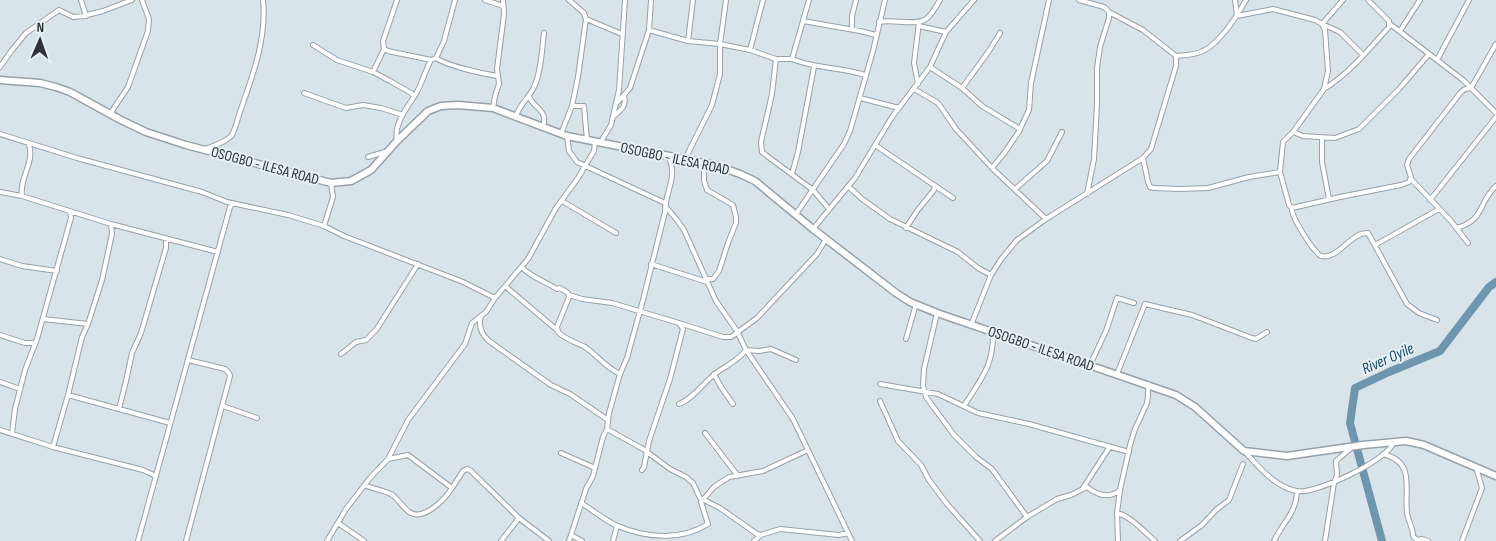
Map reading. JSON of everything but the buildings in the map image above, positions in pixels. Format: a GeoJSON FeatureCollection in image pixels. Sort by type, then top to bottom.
{"type":"FeatureCollection","features":[{"type":"Feature","properties":{"kind":"main road","name":"OSOGBO - ILESA ROAD"},"geometry":{"type":"LineString","coordinates":[[0,80],[40,83],[56,87],[70,92],[146,132],[331,183],[344,183],[359,178],[371,170],[422,115],[446,105],[493,108],[564,135],[704,163],[729,170],[755,181],[888,287],[916,304],[937,313],[1176,395],[1195,407],[1244,451]]}},
{"type":"Feature","properties":{"kind":"main road"},"geometry":{"type":"LineString","coordinates":[[1244,451],[1287,456],[1362,445],[1416,442],[1496,476]]}},
{"type":"Feature","properties":{"kind":"street"},"geometry":{"type":"LineString","coordinates":[[81,0],[87,15]]}},
{"type":"Feature","properties":{"kind":"street"},"geometry":{"type":"LineString","coordinates":[[0,67],[26,33],[59,10],[73,17],[85,17],[132,0]]}},
{"type":"Feature","properties":{"kind":"street"},"geometry":{"type":"LineString","coordinates":[[110,114],[128,86],[148,31],[149,19],[142,0]]}},
{"type":"Feature","properties":{"kind":"street"},"geometry":{"type":"LineString","coordinates":[[205,149],[228,139],[232,133],[247,93],[262,33],[263,0]]}},
{"type":"Feature","properties":{"kind":"street"},"geometry":{"type":"LineString","coordinates":[[373,72],[384,48],[383,41],[397,0]]}},
{"type":"Feature","properties":{"kind":"street"},"geometry":{"type":"LineString","coordinates":[[384,48],[388,51],[431,60],[436,58],[442,46],[455,0]]}},
{"type":"Feature","properties":{"kind":"street"},"geometry":{"type":"LineString","coordinates":[[485,0],[503,6]]}},
{"type":"Feature","properties":{"kind":"street"},"geometry":{"type":"LineString","coordinates":[[493,108],[499,84],[503,0]]}},
{"type":"Feature","properties":{"kind":"street"},"geometry":{"type":"LineString","coordinates":[[569,0],[584,13],[586,19],[578,78],[564,135],[571,156],[585,166],[665,205],[677,220],[684,230],[716,301],[737,331],[746,350],[793,419],[852,541]]}},
{"type":"Feature","properties":{"kind":"street"},"geometry":{"type":"LineString","coordinates":[[594,142],[611,125],[614,116],[620,84],[625,0]]}},
{"type":"Feature","properties":{"kind":"street"},"geometry":{"type":"LineString","coordinates":[[616,105],[630,88],[648,30],[651,0]]}},
{"type":"Feature","properties":{"kind":"street"},"geometry":{"type":"LineString","coordinates":[[688,41],[693,0]]}},
{"type":"Feature","properties":{"kind":"street"},"geometry":{"type":"LineString","coordinates":[[685,159],[712,104],[720,74],[720,44],[726,0]]}},
{"type":"Feature","properties":{"kind":"street"},"geometry":{"type":"LineString","coordinates":[[750,50],[762,0]]}},
{"type":"Feature","properties":{"kind":"street"},"geometry":{"type":"LineString","coordinates":[[792,59],[809,0]]}},
{"type":"Feature","properties":{"kind":"street"},"geometry":{"type":"LineString","coordinates":[[852,29],[852,16],[856,0]]}},
{"type":"Feature","properties":{"kind":"street"},"geometry":{"type":"LineString","coordinates":[[796,214],[844,144],[855,116],[885,0]]}},
{"type":"Feature","properties":{"kind":"street"},"geometry":{"type":"LineString","coordinates":[[918,84],[914,63],[915,41],[919,24],[926,19],[940,0]]}},
{"type":"Feature","properties":{"kind":"street"},"geometry":{"type":"LineString","coordinates":[[813,229],[848,186],[899,108],[930,67],[946,32],[974,0]]}},
{"type":"Feature","properties":{"kind":"street"},"geometry":{"type":"LineString","coordinates":[[992,168],[1006,152],[1030,110],[1031,83],[1049,0]]}},
{"type":"Feature","properties":{"kind":"street"},"geometry":{"type":"LineString","coordinates":[[1079,0],[1104,7],[1109,12],[1142,30],[1176,56],[1206,50],[1228,28],[1246,0]]}},
{"type":"Feature","properties":{"kind":"street"},"geometry":{"type":"LineString","coordinates":[[1235,0],[1237,16]]}},
{"type":"Feature","properties":{"kind":"street"},"geometry":{"type":"LineString","coordinates":[[1322,24],[1343,0]]}},
{"type":"Feature","properties":{"kind":"street"},"geometry":{"type":"LineString","coordinates":[[1368,0],[1384,15],[1390,24],[1471,88],[1496,113]]}},
{"type":"Feature","properties":{"kind":"street"},"geometry":{"type":"LineString","coordinates":[[1400,31],[1420,0]]}},
{"type":"Feature","properties":{"kind":"street"},"geometry":{"type":"LineString","coordinates":[[1437,60],[1469,0]]}},
{"type":"Feature","properties":{"kind":"street"},"geometry":{"type":"LineString","coordinates":[[1237,16],[1273,9],[1307,18],[1340,32],[1363,55]]}},
{"type":"Feature","properties":{"kind":"street"},"geometry":{"type":"LineString","coordinates":[[1087,194],[1095,149],[1097,68],[1109,12]]}},
{"type":"Feature","properties":{"kind":"street"},"geometry":{"type":"LineString","coordinates":[[586,19],[622,34]]}},
{"type":"Feature","properties":{"kind":"street"},"geometry":{"type":"LineString","coordinates":[[879,22],[887,20],[919,24],[946,32]]}},
{"type":"Feature","properties":{"kind":"street"},"geometry":{"type":"LineString","coordinates":[[803,21],[876,35]]}},
{"type":"Feature","properties":{"kind":"street"},"geometry":{"type":"LineString","coordinates":[[1322,24],[1326,33],[1328,71],[1324,89]]}},
{"type":"Feature","properties":{"kind":"street"},"geometry":{"type":"LineString","coordinates":[[1390,24],[1363,55],[1324,89],[1283,142],[1280,172],[1293,216],[1321,256],[1328,256],[1365,232],[1368,233],[1407,304],[1418,313],[1437,320]]}},
{"type":"Feature","properties":{"kind":"street"},"geometry":{"type":"LineString","coordinates":[[648,30],[688,41],[720,44],[750,50],[776,59],[792,59],[814,66],[865,75]]}},
{"type":"Feature","properties":{"kind":"street"},"geometry":{"type":"LineString","coordinates":[[516,117],[519,109],[529,98],[536,82],[544,33]]}},
{"type":"Feature","properties":{"kind":"street"},"geometry":{"type":"LineString","coordinates":[[962,88],[1000,33]]}},
{"type":"Feature","properties":{"kind":"street"},"geometry":{"type":"LineString","coordinates":[[1471,88],[1496,44]]}},
{"type":"Feature","properties":{"kind":"street"},"geometry":{"type":"LineString","coordinates":[[313,45],[337,60],[373,72],[414,96]]}},
{"type":"Feature","properties":{"kind":"street"},"geometry":{"type":"LineString","coordinates":[[1292,132],[1302,136],[1335,138],[1359,129],[1399,90],[1429,54]]}},
{"type":"Feature","properties":{"kind":"street"},"geometry":{"type":"LineString","coordinates":[[971,324],[990,275],[1017,240],[1046,219],[1143,158],[1151,149],[1176,66],[1176,56]]}},
{"type":"Feature","properties":{"kind":"street"},"geometry":{"type":"LineString","coordinates":[[436,58],[441,62],[498,76]]}},
{"type":"Feature","properties":{"kind":"street"},"geometry":{"type":"LineString","coordinates":[[776,59],[772,94],[761,142],[762,148],[767,156],[813,190],[829,209]]}},
{"type":"Feature","properties":{"kind":"street"},"geometry":{"type":"LineString","coordinates":[[397,141],[396,131],[418,90],[431,60]]}},
{"type":"Feature","properties":{"kind":"street"},"geometry":{"type":"LineString","coordinates":[[792,174],[814,66]]}},
{"type":"Feature","properties":{"kind":"street"},"geometry":{"type":"LineString","coordinates":[[930,67],[962,88],[982,106],[1020,129]]}},
{"type":"Feature","properties":{"kind":"street"},"geometry":{"type":"LineString","coordinates":[[1468,243],[1411,179],[1406,165],[1461,92],[1471,88]]}},
{"type":"Feature","properties":{"kind":"street"},"geometry":{"type":"LineString","coordinates":[[914,89],[938,103],[956,129],[992,168],[1046,219]]}},
{"type":"Feature","properties":{"kind":"street"},"geometry":{"type":"LineString","coordinates":[[304,93],[346,108],[363,106],[381,108],[403,115]]}},
{"type":"Feature","properties":{"kind":"street"},"geometry":{"type":"LineString","coordinates":[[614,116],[626,104],[624,96]]}},
{"type":"Feature","properties":{"kind":"street"},"geometry":{"type":"LineString","coordinates":[[529,98],[532,104],[544,115],[543,127]]}},
{"type":"Feature","properties":{"kind":"street"},"geometry":{"type":"LineString","coordinates":[[860,98],[899,108]]}},
{"type":"Feature","properties":{"kind":"street"},"geometry":{"type":"LineString","coordinates":[[327,541],[364,486],[388,459],[408,420],[465,344],[471,326],[486,312],[534,250],[594,151],[594,142],[584,106],[572,106]]}},
{"type":"Feature","properties":{"kind":"street"},"geometry":{"type":"LineString","coordinates":[[1430,200],[1496,117]]}},
{"type":"Feature","properties":{"kind":"street"},"geometry":{"type":"LineString","coordinates":[[1015,189],[1047,162],[1062,132]]}},
{"type":"Feature","properties":{"kind":"street"},"geometry":{"type":"LineString","coordinates":[[0,134],[29,144],[202,192],[227,202],[288,215],[324,226],[344,236],[463,282],[495,298]]}},
{"type":"Feature","properties":{"kind":"street"},"geometry":{"type":"LineString","coordinates":[[1322,138],[1322,162],[1329,200]]}},
{"type":"Feature","properties":{"kind":"street"},"geometry":{"type":"LineString","coordinates":[[22,196],[23,180],[31,152],[29,144]]}},
{"type":"Feature","properties":{"kind":"street"},"geometry":{"type":"LineString","coordinates":[[214,152],[215,144]]}},
{"type":"Feature","properties":{"kind":"street"},"geometry":{"type":"LineString","coordinates":[[875,145],[953,198]]}},
{"type":"Feature","properties":{"kind":"street"},"geometry":{"type":"LineString","coordinates":[[368,157],[389,151]]}},
{"type":"Feature","properties":{"kind":"street"},"geometry":{"type":"LineString","coordinates":[[569,541],[581,503],[596,468],[620,374],[627,358],[640,311],[673,176],[674,170],[669,156]]}},
{"type":"Feature","properties":{"kind":"street"},"geometry":{"type":"LineString","coordinates":[[1143,158],[1148,182],[1154,188],[1208,188],[1249,177],[1280,172]]}},
{"type":"Feature","properties":{"kind":"street"},"geometry":{"type":"LineString","coordinates":[[651,264],[707,280],[713,279],[719,270],[736,224],[736,217],[733,205],[707,190],[704,181],[704,163]]}},
{"type":"Feature","properties":{"kind":"street"},"geometry":{"type":"LineString","coordinates":[[1292,208],[1401,185],[1411,179]]}},
{"type":"Feature","properties":{"kind":"street"},"geometry":{"type":"LineString","coordinates":[[324,226],[333,197],[331,183]]}},
{"type":"Feature","properties":{"kind":"street"},"geometry":{"type":"LineString","coordinates":[[848,186],[862,199],[906,228],[958,252],[990,275]]}},
{"type":"Feature","properties":{"kind":"street"},"geometry":{"type":"LineString","coordinates":[[906,228],[935,186]]}},
{"type":"Feature","properties":{"kind":"street"},"geometry":{"type":"LineString","coordinates":[[1456,228],[1471,222],[1479,214],[1490,191],[1496,186]]}},
{"type":"Feature","properties":{"kind":"street"},"geometry":{"type":"LineString","coordinates":[[0,192],[22,196],[111,224],[218,252]]}},
{"type":"Feature","properties":{"kind":"street"},"geometry":{"type":"LineString","coordinates":[[562,201],[616,233]]}},
{"type":"Feature","properties":{"kind":"street"},"geometry":{"type":"LineString","coordinates":[[227,202],[230,207]]}},
{"type":"Feature","properties":{"kind":"street"},"geometry":{"type":"LineString","coordinates":[[138,541],[230,207],[233,203]]}},
{"type":"Feature","properties":{"kind":"street"},"geometry":{"type":"LineString","coordinates":[[1375,245],[1439,209]]}},
{"type":"Feature","properties":{"kind":"street"},"geometry":{"type":"LineString","coordinates":[[12,433],[20,389],[57,272],[71,218],[70,212]]}},
{"type":"Feature","properties":{"kind":"street"},"geometry":{"type":"LineString","coordinates":[[53,447],[80,344],[102,280],[112,234],[111,224]]}},
{"type":"Feature","properties":{"kind":"street"},"geometry":{"type":"LineString","coordinates":[[119,409],[132,353],[141,333],[166,248],[166,239]]}},
{"type":"Feature","properties":{"kind":"street"},"geometry":{"type":"LineString","coordinates":[[521,267],[530,276],[557,289],[563,289],[569,295],[577,298],[612,303],[723,337],[731,337],[758,318],[817,254],[826,239]]}},
{"type":"Feature","properties":{"kind":"street"},"geometry":{"type":"LineString","coordinates":[[0,259],[22,266],[57,272]]}},
{"type":"Feature","properties":{"kind":"street"},"geometry":{"type":"LineString","coordinates":[[341,354],[356,342],[366,340],[376,330],[418,264]]}},
{"type":"Feature","properties":{"kind":"street"},"geometry":{"type":"LineString","coordinates":[[505,286],[557,330],[559,334],[585,348],[620,374]]}},
{"type":"Feature","properties":{"kind":"street"},"geometry":{"type":"LineString","coordinates":[[557,330],[569,295]]}},
{"type":"Feature","properties":{"kind":"street"},"geometry":{"type":"LineString","coordinates":[[1090,366],[1106,331],[1117,298],[1134,303]]}},
{"type":"Feature","properties":{"kind":"street"},"geometry":{"type":"LineString","coordinates":[[906,339],[916,304]]}},
{"type":"Feature","properties":{"kind":"street"},"geometry":{"type":"LineString","coordinates":[[1117,374],[1145,304],[1192,315],[1252,338],[1267,332]]}},
{"type":"Feature","properties":{"kind":"street"},"geometry":{"type":"LineString","coordinates":[[924,391],[926,361],[937,313]]}},
{"type":"Feature","properties":{"kind":"street"},"geometry":{"type":"LineString","coordinates":[[481,316],[479,324],[482,335],[489,341],[551,385],[570,394],[608,420]]}},
{"type":"Feature","properties":{"kind":"street"},"geometry":{"type":"LineString","coordinates":[[43,319],[88,324]]}},
{"type":"Feature","properties":{"kind":"street"},"geometry":{"type":"LineString","coordinates":[[642,470],[682,333],[679,322]]}},
{"type":"Feature","properties":{"kind":"street"},"geometry":{"type":"LineString","coordinates":[[964,406],[988,367],[993,349],[993,332]]}},
{"type":"Feature","properties":{"kind":"street"},"geometry":{"type":"LineString","coordinates":[[0,335],[25,343],[35,343]]}},
{"type":"Feature","properties":{"kind":"street"},"geometry":{"type":"LineString","coordinates":[[746,350],[759,351],[771,349],[796,360]]}},
{"type":"Feature","properties":{"kind":"street"},"geometry":{"type":"LineString","coordinates":[[679,404],[688,399],[714,374],[740,358],[746,350]]}},
{"type":"Feature","properties":{"kind":"street"},"geometry":{"type":"LineString","coordinates":[[186,541],[230,379],[230,373],[224,369],[188,360]]}},
{"type":"Feature","properties":{"kind":"street"},"geometry":{"type":"LineString","coordinates":[[714,374],[733,404]]}},
{"type":"Feature","properties":{"kind":"street"},"geometry":{"type":"LineString","coordinates":[[0,382],[20,389]]}},
{"type":"Feature","properties":{"kind":"street"},"geometry":{"type":"LineString","coordinates":[[880,384],[924,391],[954,435],[976,458],[992,469],[1027,517]]}},
{"type":"Feature","properties":{"kind":"street"},"geometry":{"type":"LineString","coordinates":[[1118,541],[1117,513],[1120,490],[1135,429],[1147,403],[1148,384]]}},
{"type":"Feature","properties":{"kind":"street"},"geometry":{"type":"LineString","coordinates":[[68,395],[170,423]]}},
{"type":"Feature","properties":{"kind":"street"},"geometry":{"type":"LineString","coordinates":[[928,395],[945,396],[978,413],[1029,424],[1038,428],[1082,438],[1109,448],[1129,452]]}},
{"type":"Feature","properties":{"kind":"street"},"geometry":{"type":"LineString","coordinates":[[880,401],[898,441],[921,464],[929,480],[946,504],[980,541]]}},
{"type":"Feature","properties":{"kind":"street"},"geometry":{"type":"LineString","coordinates":[[223,406],[257,418]]}},
{"type":"Feature","properties":{"kind":"street"},"geometry":{"type":"LineString","coordinates":[[607,429],[690,480],[700,498],[725,511],[761,535]]}},
{"type":"Feature","properties":{"kind":"street"},"geometry":{"type":"LineString","coordinates":[[0,430],[53,447],[143,470],[156,476]]}},
{"type":"Feature","properties":{"kind":"street"},"geometry":{"type":"LineString","coordinates":[[705,433],[738,476]]}},
{"type":"Feature","properties":{"kind":"street"},"geometry":{"type":"LineString","coordinates":[[1244,451],[1270,478],[1283,487],[1297,491],[1309,491],[1334,483],[1354,472],[1390,449],[1394,442]]}},
{"type":"Feature","properties":{"kind":"street"},"geometry":{"type":"LineString","coordinates":[[1325,541],[1336,475],[1336,461],[1353,446]]}},
{"type":"Feature","properties":{"kind":"street"},"geometry":{"type":"LineString","coordinates":[[995,541],[1027,517],[1057,499],[1071,496],[1083,488],[1109,448]]}},
{"type":"Feature","properties":{"kind":"street"},"geometry":{"type":"LineString","coordinates":[[581,503],[617,526],[647,535],[681,535],[693,532],[708,523],[701,502],[718,483],[729,477],[763,471],[808,450]]}},
{"type":"Feature","properties":{"kind":"street"},"geometry":{"type":"LineString","coordinates":[[388,459],[408,454],[452,488]]}},
{"type":"Feature","properties":{"kind":"street"},"geometry":{"type":"LineString","coordinates":[[560,454],[596,468]]}},
{"type":"Feature","properties":{"kind":"street"},"geometry":{"type":"LineString","coordinates":[[1383,454],[1392,456],[1405,467],[1407,510],[1413,536],[1417,540],[1428,541]]}},
{"type":"Feature","properties":{"kind":"street"},"geometry":{"type":"LineString","coordinates":[[1180,541],[1202,525],[1216,510],[1230,500],[1243,464]]}},
{"type":"Feature","properties":{"kind":"street"},"geometry":{"type":"LineString","coordinates":[[1462,541],[1482,488],[1476,467]]}},
{"type":"Feature","properties":{"kind":"street"},"geometry":{"type":"LineString","coordinates":[[364,486],[389,493],[396,497],[410,512],[422,515],[440,503],[463,471],[467,469],[519,518],[549,541]]}},
{"type":"Feature","properties":{"kind":"street"},"geometry":{"type":"LineString","coordinates":[[1083,488],[1087,487],[1094,493],[1104,495],[1116,493],[1120,490]]}},
{"type":"Feature","properties":{"kind":"street"},"geometry":{"type":"LineString","coordinates":[[1274,541],[1294,510],[1297,501],[1297,491]]}},
{"type":"Feature","properties":{"kind":"street"},"geometry":{"type":"LineString","coordinates":[[1117,513],[1126,516],[1155,541]]}},
{"type":"Feature","properties":{"kind":"street"},"geometry":{"type":"LineString","coordinates":[[501,541],[519,518]]}},
{"type":"Feature","properties":{"kind":"street"},"geometry":{"type":"LineString","coordinates":[[338,523],[364,541]]}},
{"type":"Feature","properties":{"kind":"street"},"geometry":{"type":"LineString","coordinates":[[613,541],[617,526]]}},
{"type":"Feature","properties":{"kind":"street"},"geometry":{"type":"LineString","coordinates":[[754,541],[761,535],[780,529],[839,535],[848,533]]}},
{"type":"Feature","properties":{"kind":"street"},"geometry":{"type":"LineString","coordinates":[[571,535],[582,541]]}},
{"type":"Feature","properties":{"kind":"waterway","name":"River Oyile"},"geometry":{"type":"LineString","coordinates":[[1382,541],[1350,423],[1355,388],[1440,351],[1489,287],[1496,282]]}}]}
